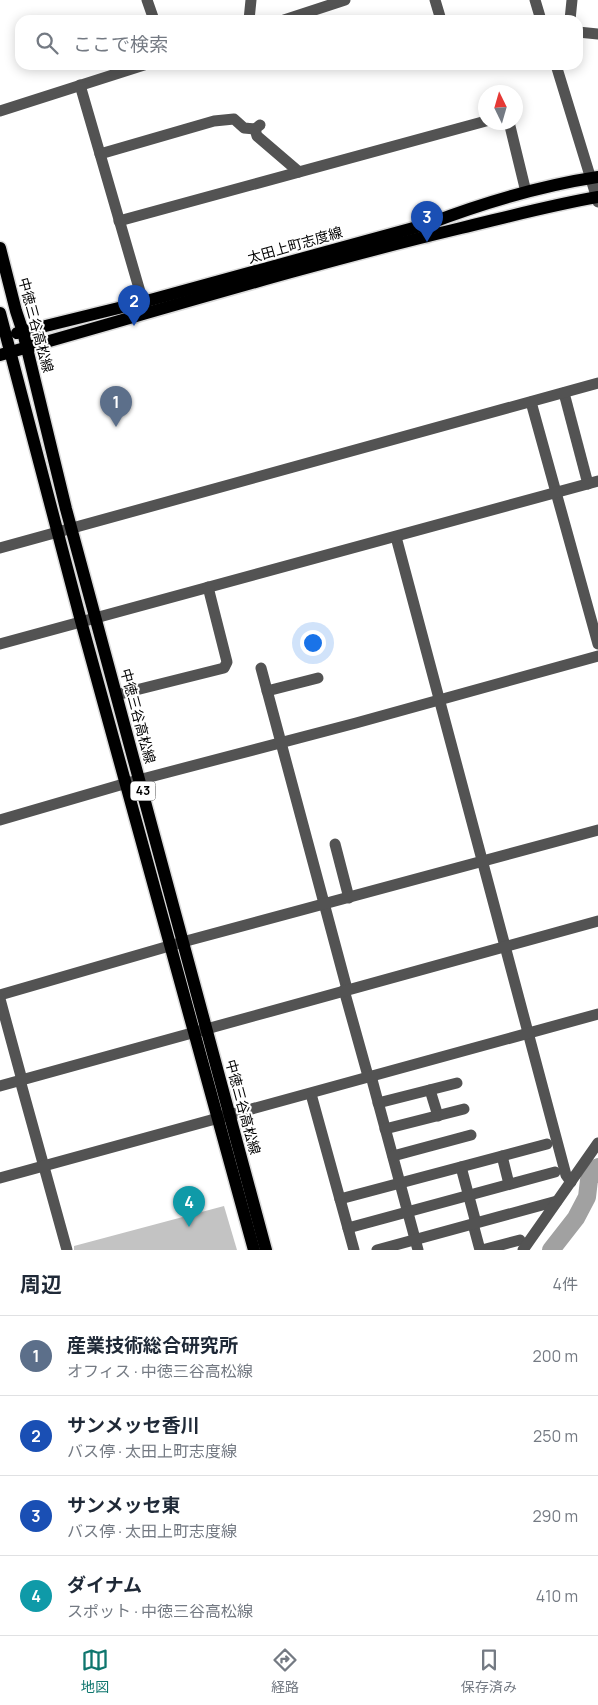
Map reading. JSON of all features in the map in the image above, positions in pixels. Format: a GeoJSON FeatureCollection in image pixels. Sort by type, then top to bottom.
{"type":"FeatureCollection","features":[{"type":"Feature","properties":{"kind":"main road","name":"太田上町志度線"},"geometry":{"type":"LineString","coordinates":[[3,337],[143,302],[428,224],[474,207],[526,192],[594,178]]}},
{"type":"Feature","properties":{"kind":"main road","name":"太田上町志度線"},"geometry":{"type":"LineString","coordinates":[[5,353],[323,263],[429,236],[598,199]]}},
{"type":"Feature","properties":{"kind":"main road","name":"中徳三谷高松線"},"geometry":{"type":"LineString","coordinates":[[0,248],[72,529],[140,780],[177,944],[224,1116],[266,1250]]}},
{"type":"Feature","properties":{"kind":"main road","name":"中徳三谷高松線"},"geometry":{"type":"LineString","coordinates":[[0,313],[5,353],[127,783],[177,944]]}},
{"type":"Feature","properties":{"kind":"main road","name":"中徳三谷高松線"},"geometry":{"type":"LineString","coordinates":[[224,1116],[254,1250]]}},
{"type":"Feature","properties":{"kind":"street"},"geometry":{"type":"LineString","coordinates":[[147,0],[152,15]]}},
{"type":"Feature","properties":{"kind":"street"},"geometry":{"type":"LineString","coordinates":[[250,15],[251,0]]}},
{"type":"Feature","properties":{"kind":"street"},"geometry":{"type":"LineString","coordinates":[[300,15],[346,0]]}},
{"type":"Feature","properties":{"kind":"street"},"geometry":{"type":"LineString","coordinates":[[435,0],[440,15]]}},
{"type":"Feature","properties":{"kind":"street"},"geometry":{"type":"LineString","coordinates":[[535,0],[540,15]]}},
{"type":"Feature","properties":{"kind":"street"},"geometry":{"type":"LineString","coordinates":[[570,15],[572,0]]}},
{"type":"Feature","properties":{"kind":"street"},"geometry":{"type":"LineString","coordinates":[[583,32],[598,34]]}},
{"type":"Feature","properties":{"kind":"street"},"geometry":{"type":"LineString","coordinates":[[0,111],[129,70]]}},
{"type":"Feature","properties":{"kind":"street"},"geometry":{"type":"LineString","coordinates":[[558,70],[594,178],[598,199]]}},
{"type":"Feature","properties":{"kind":"street"},"geometry":{"type":"LineString","coordinates":[[80,86],[143,302]]}},
{"type":"Feature","properties":{"kind":"street"},"geometry":{"type":"LineString","coordinates":[[100,154],[214,121],[234,119],[244,128],[258,126],[257,136],[298,172]]}},
{"type":"Feature","properties":{"kind":"street"},"geometry":{"type":"LineString","coordinates":[[119,221],[478,123]]}},
{"type":"Feature","properties":{"kind":"street"},"geometry":{"type":"LineString","coordinates":[[511,130],[526,192]]}},
{"type":"Feature","properties":{"kind":"street"},"geometry":{"type":"LineString","coordinates":[[0,548],[598,383]]}},
{"type":"Feature","properties":{"kind":"street"},"geometry":{"type":"LineString","coordinates":[[0,644],[593,483],[564,393]]}},
{"type":"Feature","properties":{"kind":"street"},"geometry":{"type":"LineString","coordinates":[[531,402],[598,644]]}},
{"type":"Feature","properties":{"kind":"street"},"geometry":{"type":"LineString","coordinates":[[396,537],[530,1033],[566,1174],[571,1182]]}},
{"type":"Feature","properties":{"kind":"street"},"geometry":{"type":"LineString","coordinates":[[116,695],[224,668],[228,662],[208,587]]}},
{"type":"Feature","properties":{"kind":"street"},"geometry":{"type":"LineString","coordinates":[[0,820],[127,783],[280,744],[598,656]]}},
{"type":"Feature","properties":{"kind":"street"},"geometry":{"type":"LineString","coordinates":[[261,668],[369,1076],[417,1245]]}},
{"type":"Feature","properties":{"kind":"street"},"geometry":{"type":"LineString","coordinates":[[267,691],[318,678]]}},
{"type":"Feature","properties":{"kind":"street"},"geometry":{"type":"LineString","coordinates":[[0,995],[177,944],[598,830]]}},
{"type":"Feature","properties":{"kind":"street"},"geometry":{"type":"LineString","coordinates":[[334,844],[349,898]]}},
{"type":"Feature","properties":{"kind":"street"},"geometry":{"type":"LineString","coordinates":[[0,1086],[505,945],[598,921]]}},
{"type":"Feature","properties":{"kind":"street"},"geometry":{"type":"LineString","coordinates":[[0,999],[68,1250]]}},
{"type":"Feature","properties":{"kind":"street"},"geometry":{"type":"LineString","coordinates":[[0,1178],[598,1014]]}},
{"type":"Feature","properties":{"kind":"street"},"geometry":{"type":"LineString","coordinates":[[378,1103],[457,1083]]}},
{"type":"Feature","properties":{"kind":"street"},"geometry":{"type":"LineString","coordinates":[[430,1090],[438,1116]]}},
{"type":"Feature","properties":{"kind":"street"},"geometry":{"type":"LineString","coordinates":[[311,1094],[354,1250]]}},
{"type":"Feature","properties":{"kind":"street"},"geometry":{"type":"LineString","coordinates":[[385,1129],[464,1109]]}},
{"type":"Feature","properties":{"kind":"street"},"geometry":{"type":"LineString","coordinates":[[392,1156],[470,1134]]}},
{"type":"Feature","properties":{"kind":"street"},"geometry":{"type":"LineString","coordinates":[[461,1167],[481,1250],[522,1245],[557,1201],[598,1143]]}},
{"type":"Feature","properties":{"kind":"street"},"geometry":{"type":"LineString","coordinates":[[340,1199],[547,1144]]}},
{"type":"Feature","properties":{"kind":"street"},"geometry":{"type":"LineString","coordinates":[[502,1156],[509,1184]]}},
{"type":"Feature","properties":{"kind":"street"},"geometry":{"type":"LineString","coordinates":[[348,1228],[555,1172]]}},
{"type":"Feature","properties":{"kind":"street"},"geometry":{"type":"LineString","coordinates":[[377,1250],[417,1245],[475,1224],[557,1201]]}},
{"type":"Feature","properties":{"kind":"building"},"geometry":{"type":"Polygon","coordinates":[[[224,1206],[237,1250],[74,1250],[74,1246],[224,1206]]]}},
{"type":"Feature","properties":{"kind":"waterway"},"geometry":{"type":"LineString","coordinates":[[551,1250],[576,1218],[587,1197],[589,1180],[598,1167]]}},
{"type":"Feature","properties":{"kind":"place","name":"サンメッセ東"},"geometry":{"type":"Point","coordinates":[427,242]}},
{"type":"Feature","properties":{"kind":"place","name":"サンメッセ香川"},"geometry":{"type":"Point","coordinates":[134,326]}},
{"type":"Feature","properties":{"kind":"place","name":"産業技術総合研究所"},"geometry":{"type":"Point","coordinates":[116,427]}},
{"type":"Feature","properties":{"kind":"place","name":"ダイナム"},"geometry":{"type":"Point","coordinates":[189,1227]}}]}
